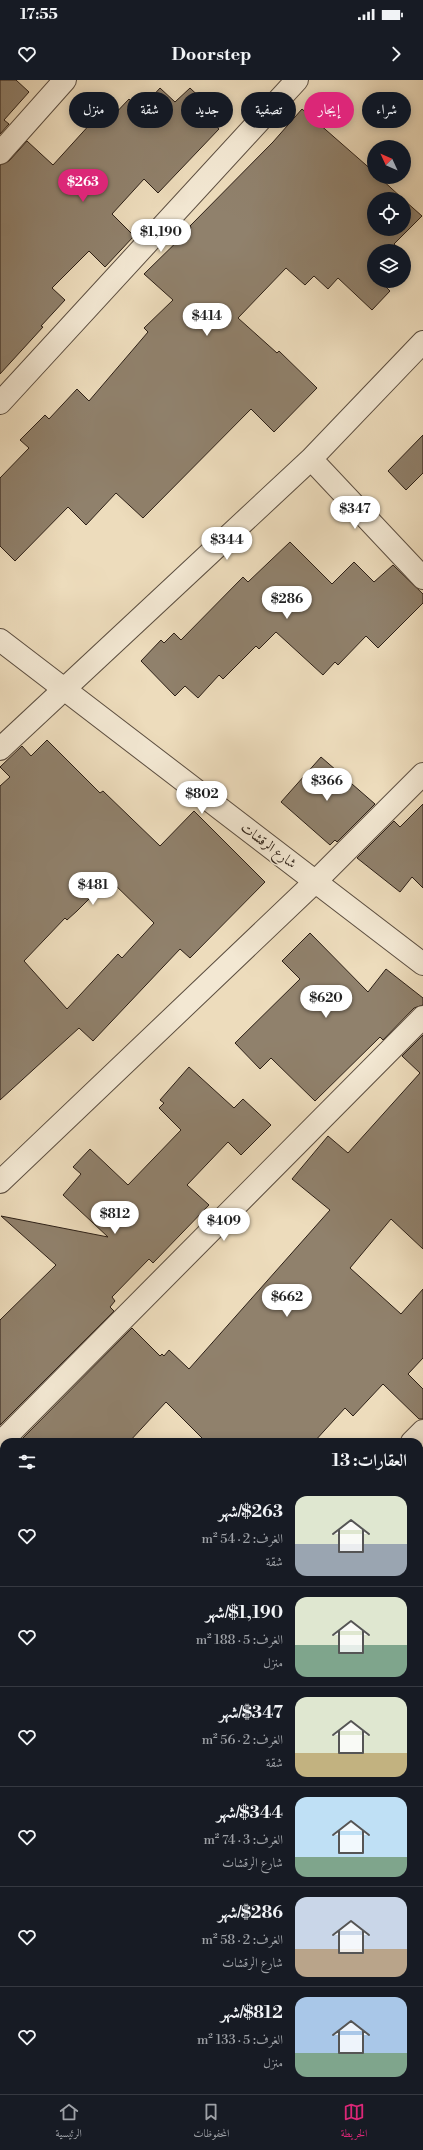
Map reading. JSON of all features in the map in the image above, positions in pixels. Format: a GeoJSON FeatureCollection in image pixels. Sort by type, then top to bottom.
{"type":"FeatureCollection","features":[{"type":"Feature","properties":{"kind":"street"},"geometry":{"type":"LineString","coordinates":[[0,153],[65,80]]}},
{"type":"Feature","properties":{"kind":"street"},"geometry":{"type":"LineString","coordinates":[[0,403],[297,80]]}},
{"type":"Feature","properties":{"kind":"street"},"geometry":{"type":"LineString","coordinates":[[0,749],[311,459],[423,342]]}},
{"type":"Feature","properties":{"kind":"street"},"geometry":{"type":"LineString","coordinates":[[311,459],[423,578]]}},
{"type":"Feature","properties":{"kind":"street","name":"شارع الرقشات"},"geometry":{"type":"LineString","coordinates":[[0,640],[316,880],[423,964]]}},
{"type":"Feature","properties":{"kind":"street"},"geometry":{"type":"LineString","coordinates":[[0,1182],[316,880],[423,774]]}},
{"type":"Feature","properties":{"kind":"street"},"geometry":{"type":"LineString","coordinates":[[5,1438],[423,1017]]}},
{"type":"Feature","properties":{"kind":"building"},"geometry":{"type":"Polygon","coordinates":[[[0,80],[16,80],[29,92],[4,120],[9,124],[0,134],[0,80]]]}},
{"type":"Feature","properties":{"kind":"building"},"geometry":{"type":"Polygon","coordinates":[[[160,88],[164,92],[156,92],[160,88]]]}},
{"type":"Feature","properties":{"kind":"building"},"geometry":{"type":"Polygon","coordinates":[[[190,88],[194,92],[186,92],[190,88]]]}},
{"type":"Feature","properties":{"kind":"building"},"geometry":{"type":"Polygon","coordinates":[[[181,96],[181,128],[219,129],[158,193],[144,179],[112,214],[134,236],[105,267],[89,251],[52,288],[65,300],[41,326],[43,327],[0,374],[0,165],[9,161],[27,141],[53,165],[87,128],[119,128],[119,110],[127,101],[127,128],[173,128],[173,100],[175,102],[181,96]]]}},
{"type":"Feature","properties":{"kind":"building"},"geometry":{"type":"Polygon","coordinates":[[[302,109],[304,111],[304,128],[324,128],[367,166],[367,184],[387,184],[395,192],[367,192],[367,236],[402,236],[394,244],[367,244],[367,288],[387,288],[390,291],[372,310],[338,278],[328,289],[314,276],[305,285],[286,268],[238,318],[277,353],[279,351],[317,388],[274,432],[251,409],[143,518],[116,493],[86,525],[68,507],[15,561],[0,546],[0,478],[29,448],[20,440],[45,415],[49,419],[77,389],[89,401],[148,332],[144,328],[173,300],[144,274],[191,228],[190,226],[285,128],[296,128],[296,116],[302,109]]]}},
{"type":"Feature","properties":{"kind":"building"},"geometry":{"type":"Polygon","coordinates":[[[411,206],[422,216],[411,227],[411,206]]]}},
{"type":"Feature","properties":{"kind":"building"},"geometry":{"type":"Polygon","coordinates":[[[423,435],[423,473],[406,490],[388,471],[423,435]]]}},
{"type":"Feature","properties":{"kind":"building"},"geometry":{"type":"Polygon","coordinates":[[[290,542],[332,584],[354,562],[374,582],[393,565],[423,594],[423,603],[378,648],[366,636],[338,665],[335,662],[323,675],[276,632],[259,649],[256,646],[223,679],[219,675],[198,698],[185,686],[175,696],[141,661],[161,640],[164,643],[174,633],[181,640],[243,577],[248,582],[290,542]]]}},
{"type":"Feature","properties":{"kind":"building"},"geometry":{"type":"Polygon","coordinates":[[[47,740],[100,793],[103,791],[160,846],[194,811],[265,882],[190,958],[180,949],[93,1041],[79,1028],[0,1100],[0,786],[10,777],[0,767],[22,746],[31,756],[47,740]],[[109,879],[67,920],[65,918],[24,961],[67,1009],[118,954],[122,958],[154,923],[109,879]]]}},
{"type":"Feature","properties":{"kind":"building"},"geometry":{"type":"Polygon","coordinates":[[[321,757],[375,804],[337,842],[335,840],[330,845],[281,802],[321,757]]]}},
{"type":"Feature","properties":{"kind":"building"},"geometry":{"type":"Polygon","coordinates":[[[423,804],[423,888],[412,877],[400,892],[357,858],[394,821],[400,827],[423,804]]]}},
{"type":"Feature","properties":{"kind":"building"},"geometry":{"type":"Polygon","coordinates":[[[310,933],[368,992],[386,969],[423,998],[423,1005],[414,1008],[383,1040],[380,1037],[315,1101],[271,1058],[260,1069],[235,1043],[300,979],[282,961],[310,933]]]}},
{"type":"Feature","properties":{"kind":"building"},"geometry":{"type":"Polygon","coordinates":[[[423,1035],[423,1249],[391,1219],[350,1268],[401,1314],[423,1289],[423,1358],[408,1374],[423,1389],[423,1419],[419,1419],[383,1384],[353,1416],[345,1408],[318,1438],[202,1438],[166,1402],[133,1438],[23,1438],[132,1328],[160,1356],[162,1354],[164,1356],[169,1350],[189,1369],[330,1210],[292,1179],[328,1136],[348,1153],[420,1073],[402,1056],[423,1035]]]}},
{"type":"Feature","properties":{"kind":"building"},"geometry":{"type":"Polygon","coordinates":[[[189,1067],[234,1108],[243,1099],[271,1125],[241,1155],[228,1142],[187,1185],[209,1205],[153,1263],[149,1259],[112,1297],[115,1301],[110,1307],[114,1311],[0,1425],[0,1320],[56,1265],[1,1216],[108,1237],[63,1195],[81,1174],[73,1167],[90,1149],[128,1185],[181,1130],[159,1108],[164,1103],[160,1100],[189,1067]]]}}]}
